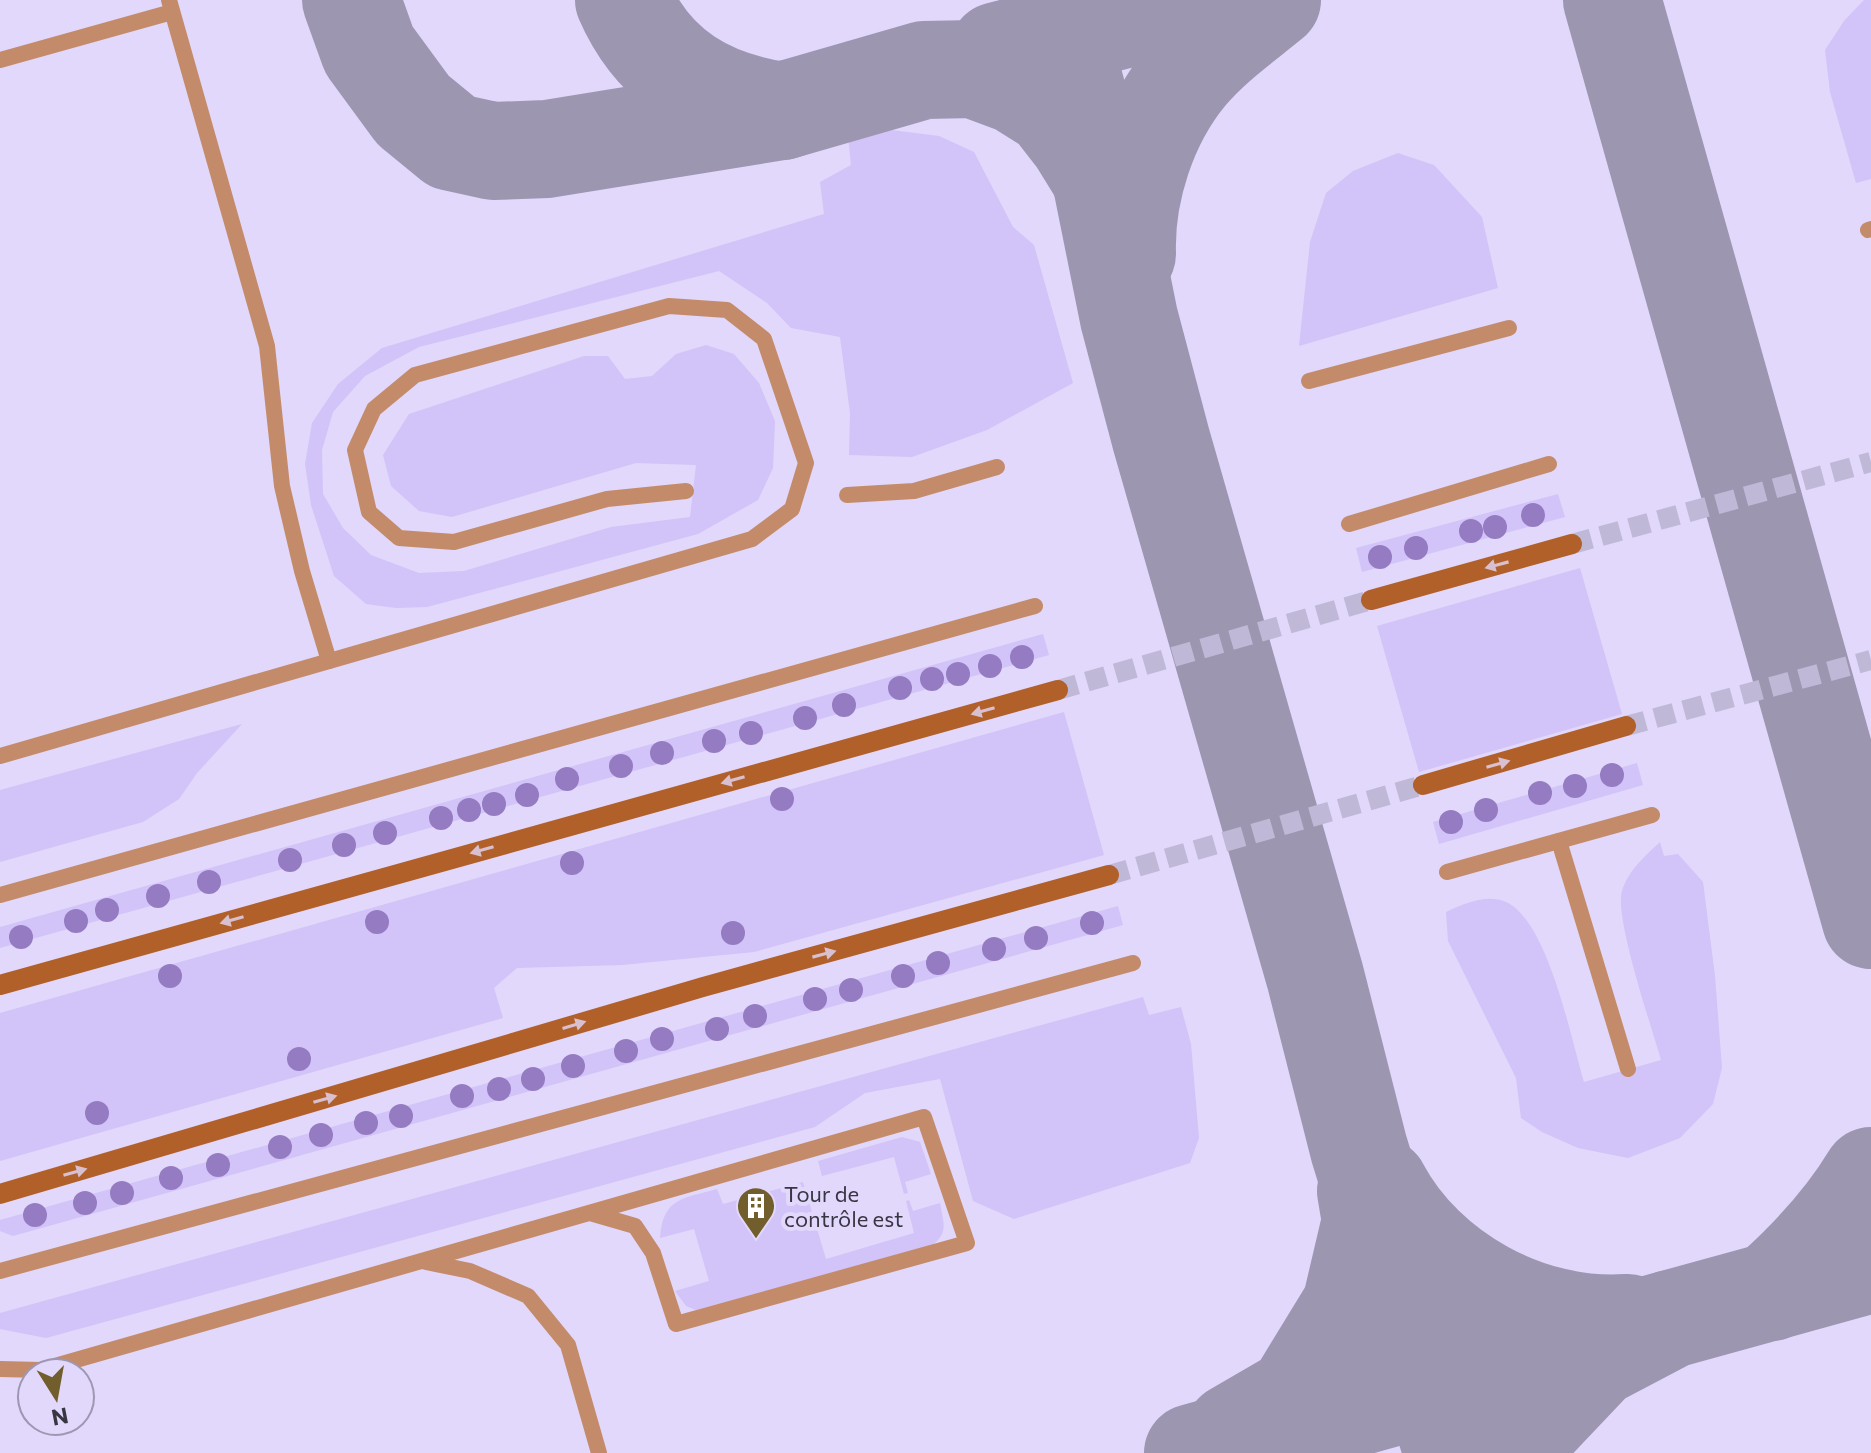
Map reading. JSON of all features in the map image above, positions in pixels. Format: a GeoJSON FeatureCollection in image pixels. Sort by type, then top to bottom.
{"type":"FeatureCollection","features":[{"type":"Feature","properties":{"kind":"main road"},"geometry":{"type":"LineString","coordinates":[[1371,600],[1572,544]]}},
{"type":"Feature","properties":{"kind":"main road"},"geometry":{"type":"LineString","coordinates":[[0,985],[1058,690]]}},
{"type":"Feature","properties":{"kind":"main road"},"geometry":{"type":"LineString","coordinates":[[1423,785],[1626,726]]}},
{"type":"Feature","properties":{"kind":"main road"},"geometry":{"type":"LineString","coordinates":[[0,1194],[703,987],[1109,875]]}},
{"type":"Feature","properties":{"kind":"lane"},"geometry":{"type":"LineString","coordinates":[[0,60],[171,6],[267,346],[282,486],[302,571],[329,661]]}},
{"type":"Feature","properties":{"kind":"lane"},"geometry":{"type":"LineString","coordinates":[[0,756],[752,539],[792,509],[806,463],[764,339],[727,310],[669,306],[415,375],[374,409],[355,450],[369,512],[399,538],[454,542],[607,499],[686,491]]}},
{"type":"Feature","properties":{"kind":"lane"},"geometry":{"type":"LineString","coordinates":[[1309,381],[1509,328]]}},
{"type":"Feature","properties":{"kind":"lane"},"geometry":{"type":"LineString","coordinates":[[1349,524],[1549,464]]}},
{"type":"Feature","properties":{"kind":"lane"},"geometry":{"type":"LineString","coordinates":[[847,495],[914,491],[997,467]]}},
{"type":"Feature","properties":{"kind":"lane"},"geometry":{"type":"LineString","coordinates":[[0,895],[1035,606]]}},
{"type":"Feature","properties":{"kind":"lane"},"geometry":{"type":"LineString","coordinates":[[1447,872],[1652,815]]}},
{"type":"Feature","properties":{"kind":"lane"},"geometry":{"type":"LineString","coordinates":[[1559,841],[1628,1069]]}},
{"type":"Feature","properties":{"kind":"lane"},"geometry":{"type":"LineString","coordinates":[[0,1271],[1133,963]]}},
{"type":"Feature","properties":{"kind":"lane"},"geometry":{"type":"LineString","coordinates":[[0,1369],[41,1370],[924,1117],[967,1243],[676,1324],[653,1253],[635,1226],[590,1213]]}},
{"type":"Feature","properties":{"kind":"lane"},"geometry":{"type":"LineString","coordinates":[[421,1261],[470,1271],[528,1296],[568,1345],[599,1453]]}},
{"type":"Feature","properties":{"kind":"shaded area"},"geometry":{"type":"Polygon","coordinates":[[[1864,0],[1871,0],[1871,179],[1856,183],[1830,92],[1825,50],[1844,21],[1864,0]]]}},
{"type":"Feature","properties":{"kind":"shaded area"},"geometry":{"type":"Polygon","coordinates":[[[875,128],[939,136],[974,152],[1013,227],[1034,245],[1073,383],[987,430],[912,457],[849,455],[850,413],[840,337],[791,328],[767,303],[719,271],[419,347],[365,376],[333,412],[322,450],[323,494],[343,528],[371,555],[419,573],[464,571],[611,527],[690,517],[696,465],[636,463],[452,517],[419,511],[391,486],[383,455],[409,414],[584,356],[608,356],[625,379],[652,376],[676,354],[706,345],[734,354],[759,383],[775,421],[773,468],[758,500],[698,534],[427,607],[396,608],[366,604],[334,576],[311,505],[305,464],[312,423],[338,384],[382,348],[824,214],[820,182],[851,165],[848,135],[875,128]]]}},
{"type":"Feature","properties":{"kind":"shaded area"},"geometry":{"type":"Polygon","coordinates":[[[1398,153],[1434,165],[1482,217],[1498,288],[1299,346],[1310,242],[1326,193],[1353,171],[1398,153]]]}},
{"type":"Feature","properties":{"kind":"shaded area"},"geometry":{"type":"Polygon","coordinates":[[[1558,494],[1565,517],[1362,572],[1356,548],[1558,494]]]}},
{"type":"Feature","properties":{"kind":"shaded area"},"geometry":{"type":"Polygon","coordinates":[[[1580,568],[1622,714],[1419,772],[1377,626],[1580,568]]]}},
{"type":"Feature","properties":{"kind":"shaded area"},"geometry":{"type":"Polygon","coordinates":[[[1043,634],[1049,655],[0,948],[0,927],[1043,634]]]}},
{"type":"Feature","properties":{"kind":"shaded area"},"geometry":{"type":"Polygon","coordinates":[[[1064,712],[1104,855],[754,952],[622,965],[517,968],[494,988],[503,1018],[0,1161],[0,1013],[1064,712]]]}},
{"type":"Feature","properties":{"kind":"shaded area"},"geometry":{"type":"Polygon","coordinates":[[[242,724],[197,773],[179,799],[143,822],[0,862],[0,790],[242,724]]]}},
{"type":"Feature","properties":{"kind":"shaded area"},"geometry":{"type":"Polygon","coordinates":[[[1637,763],[1643,785],[1439,844],[1433,822],[1637,763]]]}},
{"type":"Feature","properties":{"kind":"shaded area"},"geometry":{"type":"Polygon","coordinates":[[[1660,842],[1664,856],[1678,854],[1703,882],[1722,1068],[1713,1104],[1680,1138],[1628,1158],[1578,1148],[1542,1132],[1521,1118],[1516,1078],[1448,941],[1446,912],[1475,901],[1491,899],[1506,902],[1521,913],[1546,956],[1584,1082],[1661,1060],[1628,947],[1621,904],[1628,877],[1660,842]]]}},
{"type":"Feature","properties":{"kind":"shaded area"},"geometry":{"type":"Polygon","coordinates":[[[1118,906],[1123,925],[13,1236],[0,1231],[0,1220],[1118,906]]]}},
{"type":"Feature","properties":{"kind":"shaded area"},"geometry":{"type":"Polygon","coordinates":[[[1143,997],[1149,1015],[1181,1007],[1191,1044],[1199,1138],[1190,1163],[1014,1219],[973,1201],[940,1079],[865,1093],[815,1127],[46,1338],[0,1329],[0,1313],[1143,997]]]}},
{"type":"Feature","properties":{"kind":"shaded area"},"geometry":{"type":"Polygon","coordinates":[[[902,1137],[920,1142],[931,1174],[905,1182],[908,1193],[904,1194],[894,1157],[822,1176],[818,1161],[902,1137]]]}},
{"type":"Feature","properties":{"kind":"shaded area"},"geometry":{"type":"Polygon","coordinates":[[[803,1182],[826,1259],[914,1233],[906,1201],[909,1200],[913,1211],[940,1203],[944,1223],[942,1233],[929,1248],[696,1310],[686,1306],[675,1291],[709,1281],[694,1229],[660,1238],[665,1214],[670,1207],[685,1198],[717,1189],[723,1204],[803,1182]]]}},
{"type":"Feature","properties":{"kind":"taxiway"},"geometry":{"type":"LineString","coordinates":[[351,0],[369,50],[413,110],[452,142],[493,151],[547,149],[782,111],[924,70],[974,69],[1017,85],[1052,107],[1098,173]]}},
{"type":"Feature","properties":{"kind":"taxiway"},"geometry":{"type":"LineString","coordinates":[[624,0],[651,45],[687,77],[731,99],[782,111],[788,109]]}},
{"type":"Feature","properties":{"kind":"taxiway"},"geometry":{"type":"LineString","coordinates":[[1048,0],[1061,35],[1101,179],[1129,318],[1161,439],[1315,976],[1359,1149],[1453,1453]]}},
{"type":"Feature","properties":{"kind":"taxiway"},"geometry":{"type":"LineString","coordinates":[[998,51],[1200,0]]}},
{"type":"Feature","properties":{"kind":"taxiway"},"geometry":{"type":"LineString","coordinates":[[1127,254],[1127,230],[1135,182],[1161,114],[1197,64],[1272,0]]}},
{"type":"Feature","properties":{"kind":"taxiway"},"geometry":{"type":"LineString","coordinates":[[1612,0],[1871,920]]}},
{"type":"Feature","properties":{"kind":"taxiway"},"geometry":{"type":"LineString","coordinates":[[1771,1292],[1826,1238],[1871,1176]]}},
{"type":"Feature","properties":{"kind":"taxiway"},"geometry":{"type":"LineString","coordinates":[[1380,1187],[1400,1218],[1424,1246],[1484,1290],[1554,1317],[1591,1323],[1628,1323]]}},
{"type":"Feature","properties":{"kind":"taxiway"},"geometry":{"type":"LineString","coordinates":[[1234,1432],[1296,1396],[1351,1306],[1371,1221],[1366,1191]]}},
{"type":"Feature","properties":{"kind":"taxiway"},"geometry":{"type":"LineString","coordinates":[[1516,1453],[1523,1435],[1595,1359],[1671,1319],[1871,1264]]}},
{"type":"Feature","properties":{"kind":"taxiway"},"geometry":{"type":"LineString","coordinates":[[1193,1453],[1671,1319]]}},
{"type":"Feature","properties":{"kind":"tunnel"},"geometry":{"type":"LineString","coordinates":[[1572,544],[1871,462]]}},
{"type":"Feature","properties":{"kind":"tunnel"},"geometry":{"type":"LineString","coordinates":[[1058,690],[1371,600]]}},
{"type":"Feature","properties":{"kind":"tunnel"},"geometry":{"type":"LineString","coordinates":[[1626,726],[1871,660]]}},
{"type":"Feature","properties":{"kind":"tunnel"},"geometry":{"type":"LineString","coordinates":[[1109,875],[1423,785]]}},
{"type":"Feature","properties":{"kind":"place","name":"Tour de contrôle est"},"geometry":{"type":"Point","coordinates":[756,1240]}}]}
